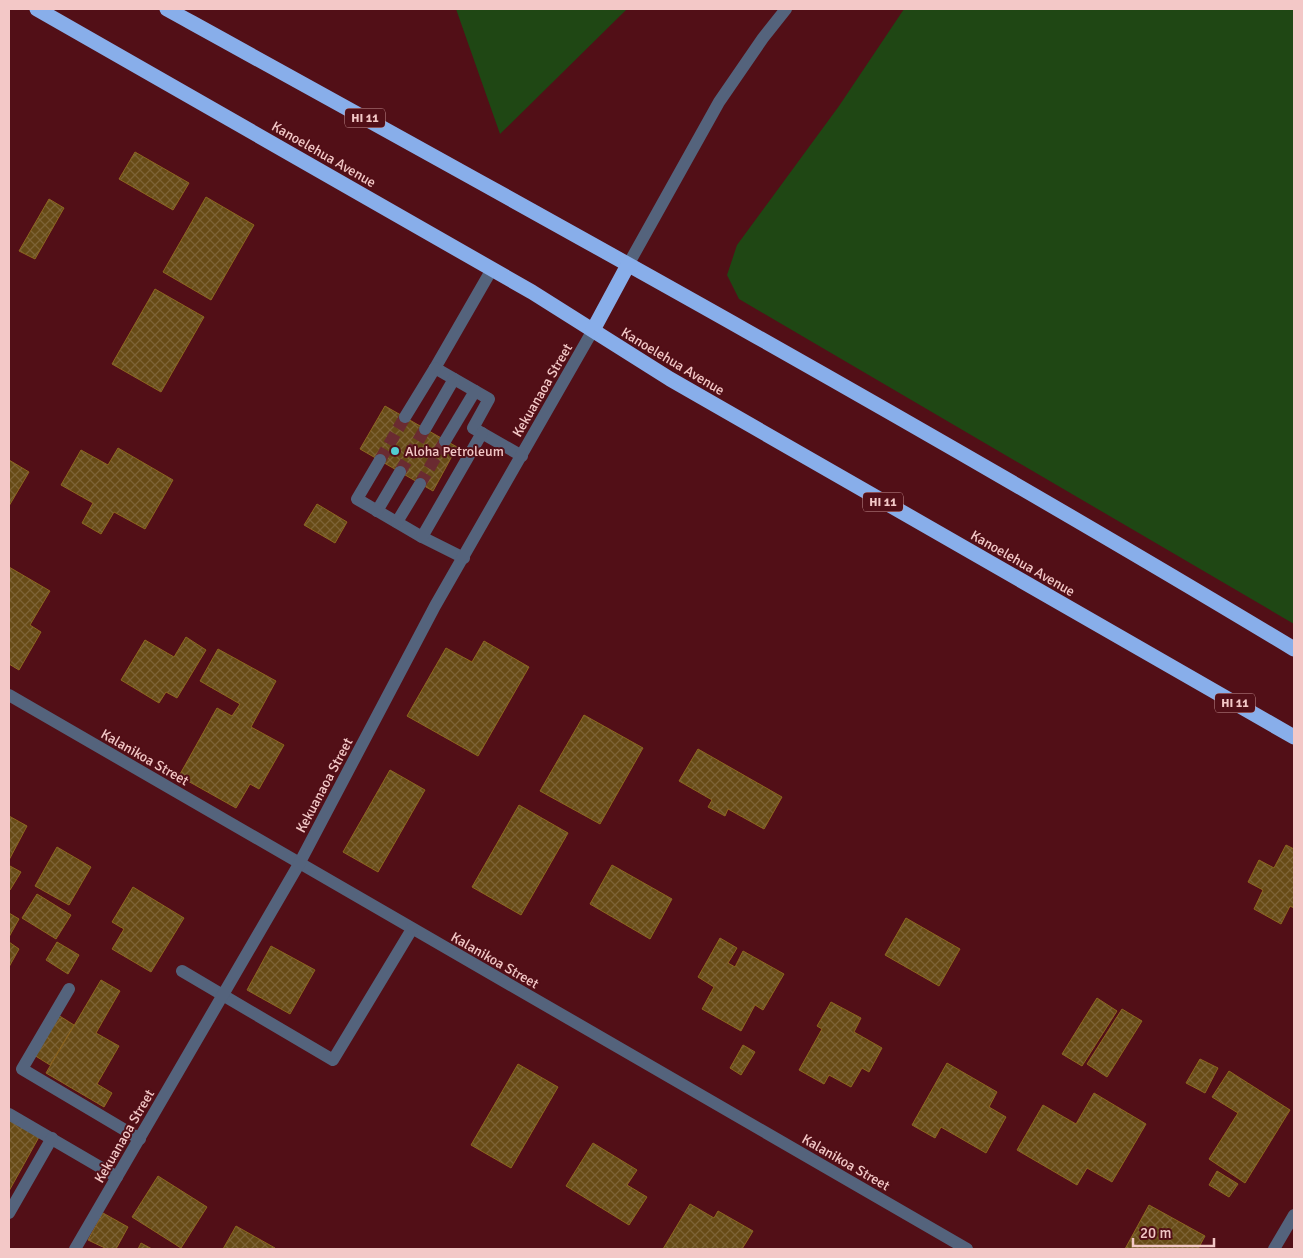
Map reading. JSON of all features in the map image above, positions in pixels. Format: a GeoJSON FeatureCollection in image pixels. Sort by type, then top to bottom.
{"type":"FeatureCollection","features":[{"type":"Feature","properties":{"kind":"highway","name":"Kanoelehua Avenue"},"geometry":{"type":"LineString","coordinates":[[37,9],[492,269],[593,330],[670,380],[1294,737]]}},
{"type":"Feature","properties":{"kind":"highway","name":"HI 11"},"geometry":{"type":"LineString","coordinates":[[167,9],[628,265],[713,310],[1129,549],[1294,649]]}},
{"type":"Feature","properties":{"kind":"highway"},"geometry":{"type":"LineString","coordinates":[[593,330],[628,265]]}},
{"type":"Feature","properties":{"kind":"street"},"geometry":{"type":"LineString","coordinates":[[628,265],[719,102],[763,38],[786,9]]}},
{"type":"Feature","properties":{"kind":"street"},"geometry":{"type":"LineString","coordinates":[[405,417],[492,269]]}},
{"type":"Feature","properties":{"kind":"street","name":"Kekuanaoa Street"},"geometry":{"type":"LineString","coordinates":[[75,1249],[299,864],[435,606],[593,330]]}},
{"type":"Feature","properties":{"kind":"street"},"geometry":{"type":"LineString","coordinates":[[435,368],[489,399],[473,428],[522,456]]}},
{"type":"Feature","properties":{"kind":"street"},"geometry":{"type":"LineString","coordinates":[[425,429],[454,379]]}},
{"type":"Feature","properties":{"kind":"street"},"geometry":{"type":"LineString","coordinates":[[445,440],[475,391]]}},
{"type":"Feature","properties":{"kind":"street"},"geometry":{"type":"LineString","coordinates":[[422,538],[482,434]]}},
{"type":"Feature","properties":{"kind":"street"},"geometry":{"type":"LineString","coordinates":[[380,460],[357,499],[422,538],[464,558]]}},
{"type":"Feature","properties":{"kind":"street"},"geometry":{"type":"LineString","coordinates":[[377,511],[400,472]]}},
{"type":"Feature","properties":{"kind":"street"},"geometry":{"type":"LineString","coordinates":[[397,522],[420,484]]}},
{"type":"Feature","properties":{"kind":"street","name":"Kalanikoa Street"},"geometry":{"type":"LineString","coordinates":[[9,695],[967,1249]]}},
{"type":"Feature","properties":{"kind":"street"},"geometry":{"type":"LineString","coordinates":[[182,971],[333,1060],[412,929]]}},
{"type":"Feature","properties":{"kind":"street"},"geometry":{"type":"LineString","coordinates":[[69,989],[22,1069],[140,1138]]}},
{"type":"Feature","properties":{"kind":"street"},"geometry":{"type":"LineString","coordinates":[[9,1114],[117,1177]]}},
{"type":"Feature","properties":{"kind":"street"},"geometry":{"type":"LineString","coordinates":[[9,1213],[52,1138]]}},
{"type":"Feature","properties":{"kind":"street"},"geometry":{"type":"LineString","coordinates":[[1274,1249],[1294,1215]]}},
{"type":"Feature","properties":{"kind":"green space"},"geometry":{"type":"Polygon","coordinates":[[[456,9],[627,9],[500,134],[456,9]]]}},
{"type":"Feature","properties":{"kind":"green space"},"geometry":{"type":"Polygon","coordinates":[[[904,9],[1294,9],[1294,624],[739,299],[727,275],[737,245],[839,106],[904,9]]]}},
{"type":"Feature","properties":{"kind":"building"},"geometry":{"type":"Polygon","coordinates":[[[135,152],[189,183],[173,210],[119,179],[135,152]]]}},
{"type":"Feature","properties":{"kind":"building"},"geometry":{"type":"Polygon","coordinates":[[[206,197],[254,225],[211,300],[163,272],[206,197]]]}},
{"type":"Feature","properties":{"kind":"building"},"geometry":{"type":"Polygon","coordinates":[[[49,199],[64,208],[35,259],[19,251],[49,199]]]}},
{"type":"Feature","properties":{"kind":"building"},"geometry":{"type":"Polygon","coordinates":[[[155,289],[204,317],[161,392],[112,364],[155,289]]]}},
{"type":"Feature","properties":{"kind":"building"},"geometry":{"type":"Polygon","coordinates":[[[385,406],[457,447],[433,491],[360,449],[385,406]]]}},
{"type":"Feature","properties":{"kind":"building"},"geometry":{"type":"Polygon","coordinates":[[[118,448],[173,480],[145,529],[114,512],[101,534],[82,523],[93,503],[61,485],[81,450],[108,465],[118,448]]]}},
{"type":"Feature","properties":{"kind":"building"},"geometry":{"type":"Polygon","coordinates":[[[9,460],[29,472],[9,506],[9,460]]]}},
{"type":"Feature","properties":{"kind":"building"},"geometry":{"type":"Polygon","coordinates":[[[317,504],[347,522],[335,543],[304,525],[317,504]]]}},
{"type":"Feature","properties":{"kind":"building"},"geometry":{"type":"Polygon","coordinates":[[[9,567],[50,591],[30,625],[41,632],[19,670],[9,664],[9,567]]]}},
{"type":"Feature","properties":{"kind":"building"},"geometry":{"type":"Polygon","coordinates":[[[186,637],[206,650],[177,698],[166,692],[159,703],[121,680],[145,640],[174,657],[186,637]]]}},
{"type":"Feature","properties":{"kind":"building"},"geometry":{"type":"Polygon","coordinates":[[[484,641],[529,667],[478,756],[407,716],[446,648],[472,662],[484,641]]]}},
{"type":"Feature","properties":{"kind":"building"},"geometry":{"type":"Polygon","coordinates":[[[218,649],[276,681],[251,727],[284,745],[259,789],[250,784],[236,808],[179,776],[217,708],[232,716],[240,704],[200,681],[218,649]]]}},
{"type":"Feature","properties":{"kind":"building"},"geometry":{"type":"Polygon","coordinates":[[[584,715],[643,748],[600,824],[540,791],[584,715]]]}},
{"type":"Feature","properties":{"kind":"building"},"geometry":{"type":"Polygon","coordinates":[[[698,749],[782,797],[764,829],[728,809],[725,816],[708,807],[712,800],[679,781],[698,749]]]}},
{"type":"Feature","properties":{"kind":"building"},"geometry":{"type":"Polygon","coordinates":[[[390,770],[425,790],[378,872],[343,852],[390,770]]]}},
{"type":"Feature","properties":{"kind":"building"},"geometry":{"type":"Polygon","coordinates":[[[519,805],[568,833],[521,915],[472,887],[519,805]]]}},
{"type":"Feature","properties":{"kind":"building"},"geometry":{"type":"Polygon","coordinates":[[[9,816],[27,826],[9,860],[9,816]]]}},
{"type":"Feature","properties":{"kind":"building"},"geometry":{"type":"Polygon","coordinates":[[[1286,845],[1294,849],[1294,908],[1290,906],[1281,924],[1254,909],[1263,890],[1248,882],[1259,860],[1274,868],[1286,845]]]}},
{"type":"Feature","properties":{"kind":"building"},"geometry":{"type":"Polygon","coordinates":[[[57,847],[91,867],[69,905],[35,886],[57,847]]]}},
{"type":"Feature","properties":{"kind":"building"},"geometry":{"type":"Polygon","coordinates":[[[612,865],[672,899],[650,939],[590,904],[612,865]]]}},
{"type":"Feature","properties":{"kind":"building"},"geometry":{"type":"Polygon","coordinates":[[[10,866],[21,872],[9,890],[10,866]]]}},
{"type":"Feature","properties":{"kind":"building"},"geometry":{"type":"Polygon","coordinates":[[[133,887],[184,918],[151,972],[112,949],[124,929],[112,922],[133,887]]]}},
{"type":"Feature","properties":{"kind":"building"},"geometry":{"type":"Polygon","coordinates":[[[37,894],[71,915],[56,939],[22,918],[37,894]]]}},
{"type":"Feature","properties":{"kind":"building"},"geometry":{"type":"Polygon","coordinates":[[[9,913],[19,919],[9,937],[9,913]]]}},
{"type":"Feature","properties":{"kind":"building"},"geometry":{"type":"Polygon","coordinates":[[[906,918],[960,949],[939,986],[885,955],[906,918]]]}},
{"type":"Feature","properties":{"kind":"building"},"geometry":{"type":"Polygon","coordinates":[[[720,938],[737,948],[728,963],[735,967],[743,951],[784,974],[763,1010],[755,1005],[741,1031],[702,1009],[714,987],[698,977],[720,938]]]}},
{"type":"Feature","properties":{"kind":"building"},"geometry":{"type":"Polygon","coordinates":[[[9,942],[19,949],[9,967],[9,942]]]}},
{"type":"Feature","properties":{"kind":"building"},"geometry":{"type":"Polygon","coordinates":[[[57,942],[79,955],[68,974],[46,960],[57,942]]]}},
{"type":"Feature","properties":{"kind":"building"},"geometry":{"type":"Polygon","coordinates":[[[271,946],[315,970],[290,1014],[247,990],[271,946]]]}},
{"type":"Feature","properties":{"kind":"building"},"geometry":{"type":"Polygon","coordinates":[[[101,980],[120,991],[96,1033],[119,1046],[97,1084],[112,1093],[104,1107],[46,1073],[101,980]]]}},
{"type":"Feature","properties":{"kind":"building"},"geometry":{"type":"Polygon","coordinates":[[[1097,998],[1117,1011],[1082,1066],[1062,1054],[1097,998]]]}},
{"type":"Feature","properties":{"kind":"building"},"geometry":{"type":"Polygon","coordinates":[[[831,1002],[861,1018],[854,1032],[882,1048],[869,1072],[862,1068],[851,1087],[829,1075],[824,1084],[799,1070],[822,1029],[817,1026],[831,1002]]]}},
{"type":"Feature","properties":{"kind":"building"},"geometry":{"type":"Polygon","coordinates":[[[1122,1009],[1142,1021],[1107,1077],[1087,1064],[1122,1009]]]}},
{"type":"Feature","properties":{"kind":"building"},"geometry":{"type":"Polygon","coordinates":[[[58,1015],[74,1025],[50,1065],[34,1055],[58,1015]]]}},
{"type":"Feature","properties":{"kind":"building"},"geometry":{"type":"Polygon","coordinates":[[[743,1045],[755,1052],[741,1075],[730,1068],[743,1045]]]}},
{"type":"Feature","properties":{"kind":"building"},"geometry":{"type":"Polygon","coordinates":[[[1200,1059],[1218,1068],[1205,1093],[1186,1083],[1200,1059]]]}},
{"type":"Feature","properties":{"kind":"building"},"geometry":{"type":"Polygon","coordinates":[[[947,1063],[997,1092],[989,1107],[1006,1117],[986,1153],[941,1127],[935,1138],[912,1125],[947,1063]]]}},
{"type":"Feature","properties":{"kind":"building"},"geometry":{"type":"Polygon","coordinates":[[[518,1064],[558,1087],[511,1168],[471,1145],[518,1064]]]}},
{"type":"Feature","properties":{"kind":"building"},"geometry":{"type":"Polygon","coordinates":[[[1229,1071],[1290,1110],[1245,1183],[1209,1159],[1238,1113],[1212,1097],[1229,1071]]]}},
{"type":"Feature","properties":{"kind":"building"},"geometry":{"type":"Polygon","coordinates":[[[1094,1093],[1146,1124],[1112,1182],[1087,1168],[1077,1185],[1017,1150],[1043,1105],[1076,1124],[1094,1093]]]}},
{"type":"Feature","properties":{"kind":"building"},"geometry":{"type":"Polygon","coordinates":[[[9,1120],[39,1137],[9,1191],[9,1120]]]}},
{"type":"Feature","properties":{"kind":"building"},"geometry":{"type":"Polygon","coordinates":[[[593,1143],[637,1170],[627,1185],[647,1197],[629,1225],[566,1186],[593,1143]]]}},
{"type":"Feature","properties":{"kind":"building"},"geometry":{"type":"Polygon","coordinates":[[[1217,1171],[1238,1184],[1229,1197],[1209,1185],[1217,1171]]]}},
{"type":"Feature","properties":{"kind":"building"},"geometry":{"type":"Polygon","coordinates":[[[158,1176],[207,1207],[181,1248],[132,1217],[158,1176]]]}},
{"type":"Feature","properties":{"kind":"building"},"geometry":{"type":"Polygon","coordinates":[[[690,1204],[714,1218],[718,1211],[753,1231],[742,1249],[663,1249],[690,1204]]]}},
{"type":"Feature","properties":{"kind":"building"},"geometry":{"type":"Polygon","coordinates":[[[1149,1205],[1205,1236],[1198,1249],[1125,1249],[1149,1205]]]}},
{"type":"Feature","properties":{"kind":"building"},"geometry":{"type":"Polygon","coordinates":[[[103,1213],[128,1227],[116,1249],[107,1249],[88,1240],[103,1213]]]}},
{"type":"Feature","properties":{"kind":"building"},"geometry":{"type":"Polygon","coordinates":[[[236,1226],[275,1248],[223,1249],[236,1226]]]}},
{"type":"Feature","properties":{"kind":"building"},"geometry":{"type":"Polygon","coordinates":[[[141,1243],[152,1249],[138,1249],[141,1243]]]}},
{"type":"Feature","properties":{"kind":"tunnel"},"geometry":{"type":"LineString","coordinates":[[380,460],[405,417]]}},
{"type":"Feature","properties":{"kind":"tunnel"},"geometry":{"type":"LineString","coordinates":[[400,472],[425,429]]}},
{"type":"Feature","properties":{"kind":"tunnel"},"geometry":{"type":"LineString","coordinates":[[420,484],[445,441]]}},
{"type":"Feature","properties":{"kind":"place","name":"Aloha Petroleum"},"geometry":{"type":"Point","coordinates":[395,451]}}]}
